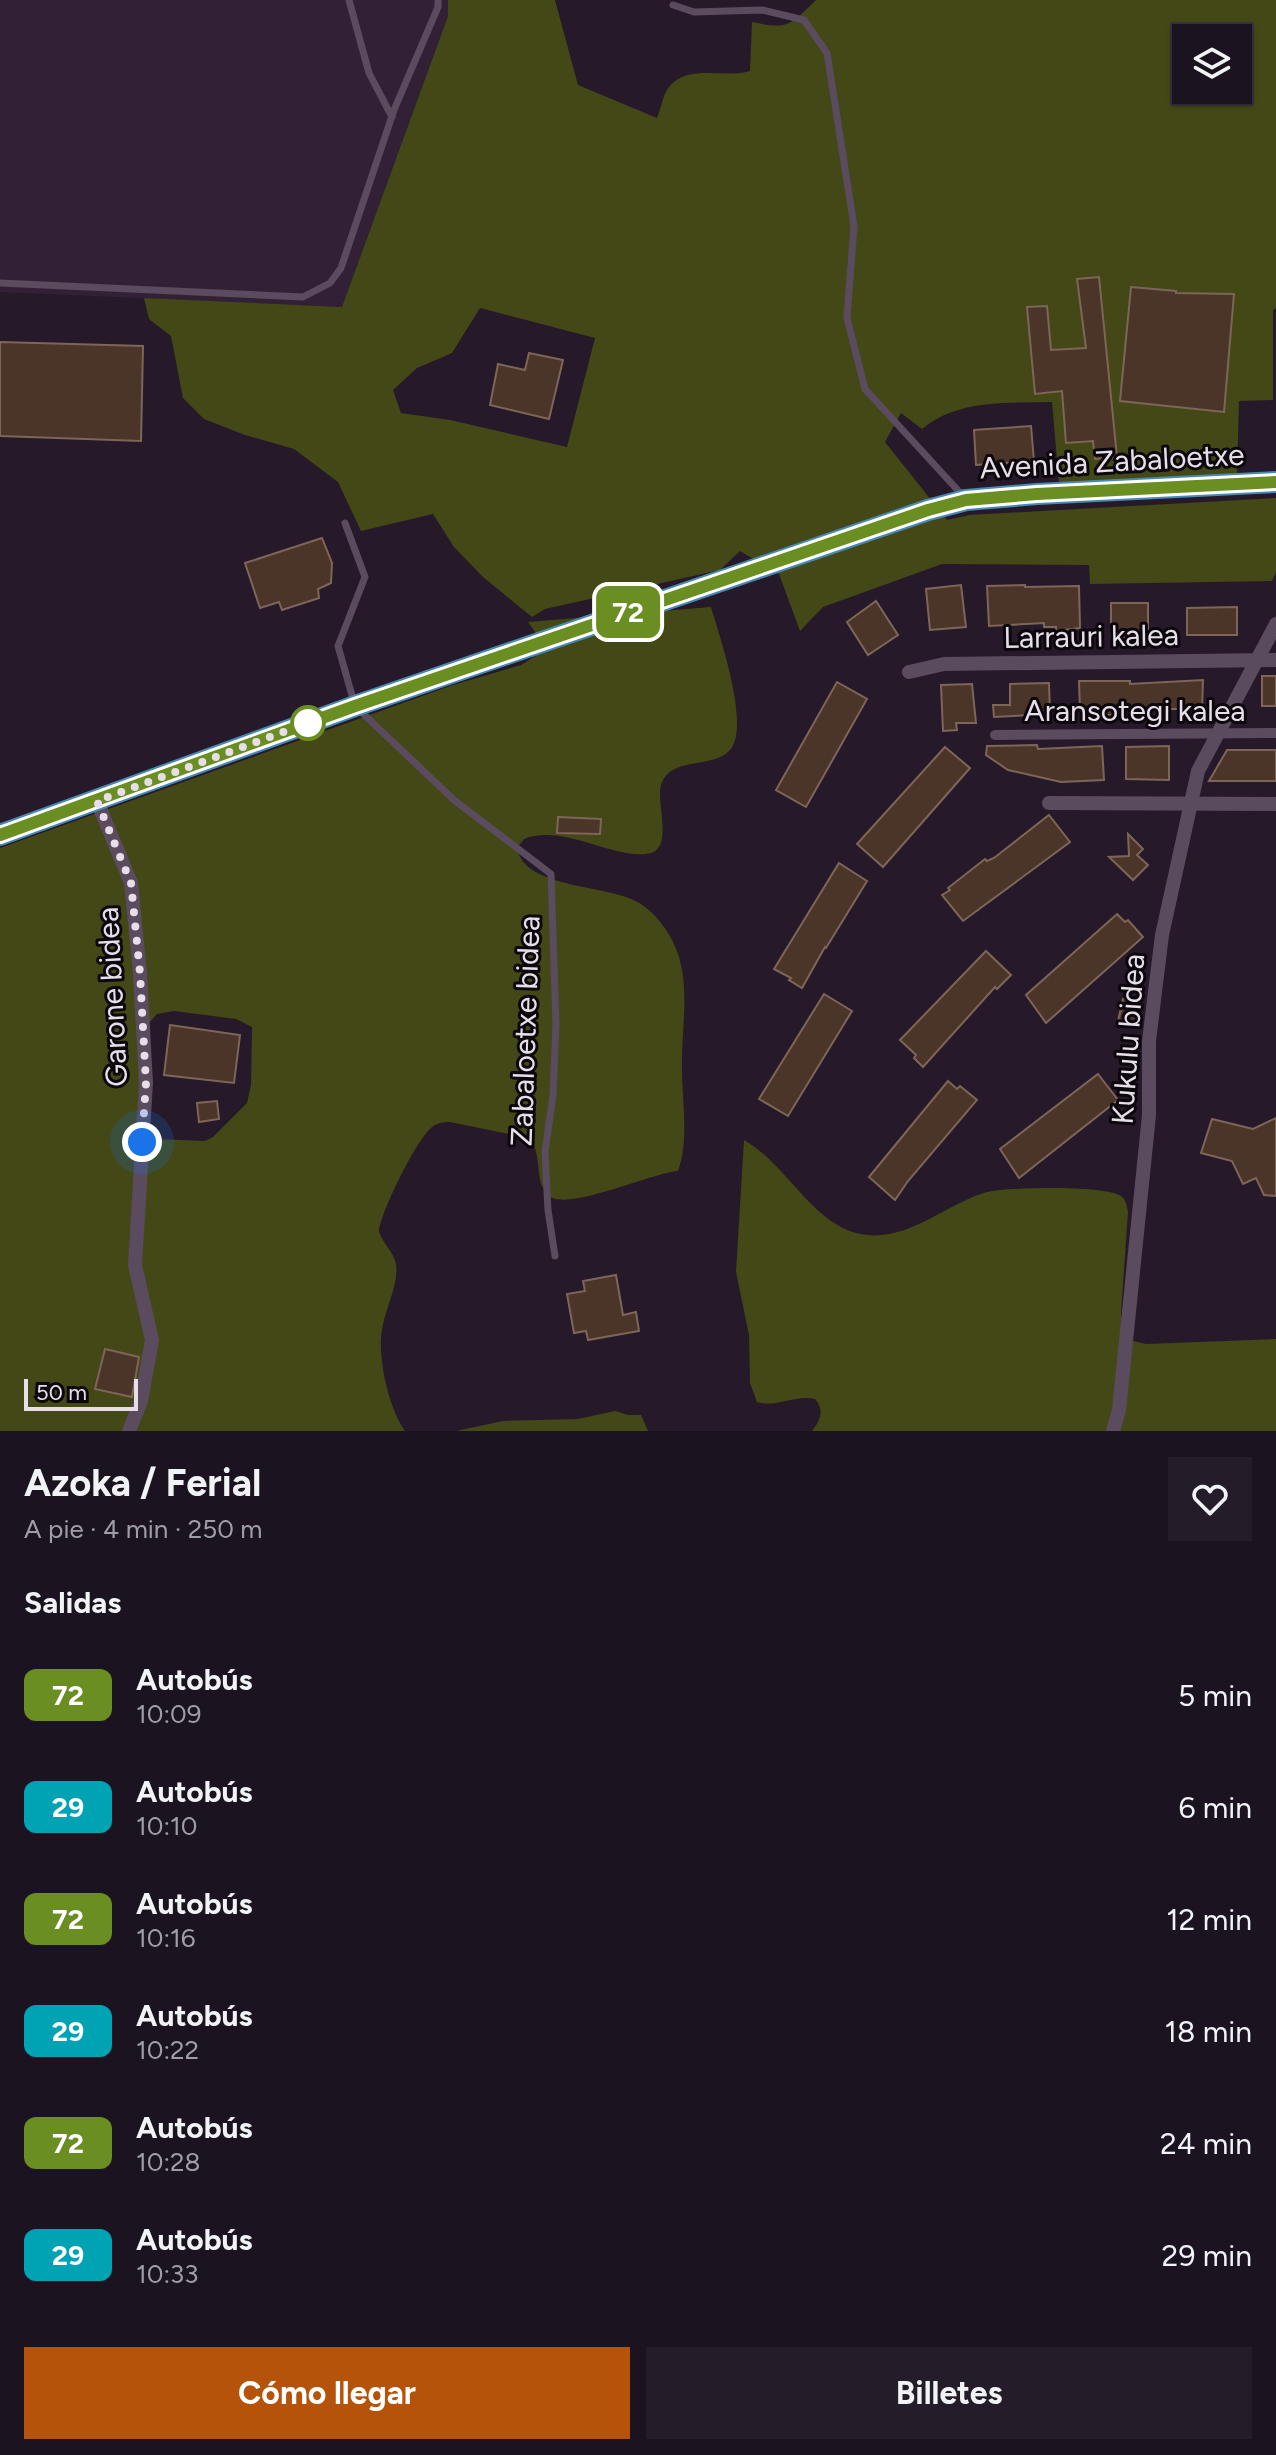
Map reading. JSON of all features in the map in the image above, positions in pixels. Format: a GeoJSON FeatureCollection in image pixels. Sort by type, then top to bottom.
{"type":"FeatureCollection","features":[{"type":"Feature","properties":{"kind":"main road","name":"Avenida Zabaloetxe"},"geometry":{"type":"LineString","coordinates":[[0,835],[355,706],[928,510],[966,500],[1037,494],[1276,482]]}},
{"type":"Feature","properties":{"kind":"street","name":"Kukulu bidea"},"geometry":{"type":"LineString","coordinates":[[1113,1431],[1119,1410],[1149,1115],[1151,1025],[1162,935],[1198,771],[1276,624]]}},
{"type":"Feature","properties":{"kind":"street","name":"Larrauri kalea"},"geometry":{"type":"LineString","coordinates":[[909,672],[944,664],[1276,660]]}},
{"type":"Feature","properties":{"kind":"street","name":"Aransotegi kalea"},"geometry":{"type":"LineString","coordinates":[[995,735],[1276,733]]}},
{"type":"Feature","properties":{"kind":"street","name":"Garone bidea"},"geometry":{"type":"LineString","coordinates":[[97,801],[131,883],[146,1083],[135,1265],[152,1340],[141,1401],[129,1431]]}},
{"type":"Feature","properties":{"kind":"street"},"geometry":{"type":"LineString","coordinates":[[1049,803],[1276,804]]}},
{"type":"Feature","properties":{"kind":"lane"},"geometry":{"type":"LineString","coordinates":[[349,0],[369,73],[392,117]]}},
{"type":"Feature","properties":{"kind":"lane"},"geometry":{"type":"LineString","coordinates":[[0,283],[303,297],[330,283],[341,268],[392,117],[438,7],[438,0]]}},
{"type":"Feature","properties":{"kind":"lane"},"geometry":{"type":"LineString","coordinates":[[673,5],[694,12],[762,10],[804,20],[827,53],[854,226],[847,318],[865,389],[966,500]]}},
{"type":"Feature","properties":{"kind":"lane"},"geometry":{"type":"LineString","coordinates":[[345,523],[365,577],[338,646],[355,706]]}},
{"type":"Feature","properties":{"kind":"lane","name":"Zabaloetxe bidea"},"geometry":{"type":"LineString","coordinates":[[355,706],[454,800],[551,874],[556,1024],[553,1095],[545,1152],[548,1210],[555,1256]]}},
{"type":"Feature","properties":{"kind":"shaded area"},"geometry":{"type":"Polygon","coordinates":[[[0,0],[448,0],[448,16],[342,307],[0,292],[0,0]]]}},
{"type":"Feature","properties":{"kind":"green space"},"geometry":{"type":"Polygon","coordinates":[[[448,0],[555,0],[578,85],[657,118],[667,90],[677,80],[696,74],[750,71],[752,22],[788,23],[816,0],[1276,0],[1273,400],[1239,401],[1237,474],[1059,483],[1052,402],[1001,403],[967,408],[936,419],[922,429],[901,413],[885,442],[947,520],[969,515],[1276,498],[1276,572],[1272,581],[1090,584],[1089,565],[942,564],[823,607],[800,631],[779,574],[740,551],[720,570],[545,609],[532,617],[483,577],[454,547],[433,514],[361,531],[338,482],[294,449],[204,419],[183,398],[171,336],[149,319],[144,298],[342,307],[448,16],[448,0]],[[480,308],[452,353],[417,368],[393,390],[401,413],[450,420],[567,447],[595,338],[480,308]]]}},
{"type":"Feature","properties":{"kind":"green space"},"geometry":{"type":"Polygon","coordinates":[[[711,607],[726,658],[735,702],[736,738],[730,750],[722,756],[682,766],[666,776],[660,793],[663,833],[658,849],[638,854],[573,839],[539,835],[524,839],[517,848],[523,862],[535,872],[641,904],[659,921],[673,942],[682,970],[684,996],[684,1145],[678,1171],[589,1196],[557,1199],[543,1189],[536,1151],[528,1138],[450,1122],[432,1127],[400,1177],[379,1231],[396,1264],[394,1289],[382,1330],[381,1354],[389,1396],[405,1431],[0,1431],[0,848],[453,685],[521,665],[540,653],[537,635],[528,622],[711,607]],[[174,1011],[157,1014],[149,1023],[146,1122],[154,1139],[205,1141],[213,1137],[247,1103],[251,1085],[252,1027],[236,1019],[174,1011]]]}},
{"type":"Feature","properties":{"kind":"green space"},"geometry":{"type":"Polygon","coordinates":[[[744,1140],[759,1150],[825,1217],[856,1233],[891,1234],[971,1198],[998,1190],[1077,1189],[1112,1192],[1121,1196],[1128,1212],[1121,1313],[1122,1328],[1129,1340],[1146,1344],[1276,1339],[1276,1431],[812,1431],[820,1415],[815,1399],[757,1402],[750,1383],[749,1335],[736,1272],[744,1140]]]}},
{"type":"Feature","properties":{"kind":"green space"},"geometry":{"type":"Polygon","coordinates":[[[615,1411],[641,1415],[648,1431],[456,1431],[503,1421],[578,1419],[615,1411]]]}},
{"type":"Feature","properties":{"kind":"building"},"geometry":{"type":"Polygon","coordinates":[[[1099,277],[1117,457],[1095,459],[1093,441],[1066,443],[1062,391],[1035,394],[1027,307],[1047,306],[1051,350],[1086,348],[1077,279],[1099,277]]]}},
{"type":"Feature","properties":{"kind":"building"},"geometry":{"type":"Polygon","coordinates":[[[1131,287],[1176,293],[1234,294],[1224,412],[1120,401],[1131,287]]]}},
{"type":"Feature","properties":{"kind":"building"},"geometry":{"type":"Polygon","coordinates":[[[0,342],[143,346],[141,441],[0,436],[0,342]]]}},
{"type":"Feature","properties":{"kind":"building"},"geometry":{"type":"Polygon","coordinates":[[[529,353],[563,360],[549,419],[490,405],[498,364],[525,370],[529,353]]]}},
{"type":"Feature","properties":{"kind":"building"},"geometry":{"type":"Polygon","coordinates":[[[1031,426],[1034,461],[976,465],[974,430],[1031,426]]]}},
{"type":"Feature","properties":{"kind":"building"},"geometry":{"type":"Polygon","coordinates":[[[322,538],[332,563],[331,583],[318,589],[319,598],[282,610],[279,602],[260,608],[245,563],[322,538]]]}},
{"type":"Feature","properties":{"kind":"building"},"geometry":{"type":"Polygon","coordinates":[[[961,585],[966,627],[930,630],[926,589],[961,585]]]}},
{"type":"Feature","properties":{"kind":"building"},"geometry":{"type":"Polygon","coordinates":[[[987,586],[1079,586],[1080,628],[1056,631],[1056,627],[1044,627],[1044,623],[989,626],[987,586]]]}},
{"type":"Feature","properties":{"kind":"building"},"geometry":{"type":"Polygon","coordinates":[[[876,601],[898,635],[868,655],[847,622],[876,601]]]}},
{"type":"Feature","properties":{"kind":"building"},"geometry":{"type":"Polygon","coordinates":[[[1111,603],[1148,603],[1148,638],[1111,638],[1111,603]]]}},
{"type":"Feature","properties":{"kind":"building"},"geometry":{"type":"Polygon","coordinates":[[[1237,607],[1237,635],[1187,635],[1187,608],[1237,607]]]}},
{"type":"Feature","properties":{"kind":"building"},"geometry":{"type":"Polygon","coordinates":[[[1262,676],[1276,676],[1276,706],[1262,706],[1262,676]]]}},
{"type":"Feature","properties":{"kind":"building"},"geometry":{"type":"Polygon","coordinates":[[[1203,680],[1202,709],[1124,709],[1124,715],[1090,715],[1090,708],[1080,709],[1079,681],[1130,681],[1130,684],[1203,680]]]}},
{"type":"Feature","properties":{"kind":"building"},"geometry":{"type":"Polygon","coordinates":[[[837,682],[867,699],[806,807],[776,790],[837,682]]]}},
{"type":"Feature","properties":{"kind":"building"},"geometry":{"type":"Polygon","coordinates":[[[1049,683],[1050,714],[994,717],[993,705],[1010,705],[1010,684],[1049,683]]]}},
{"type":"Feature","properties":{"kind":"building"},"geometry":{"type":"Polygon","coordinates":[[[972,684],[976,723],[956,723],[957,730],[943,731],[941,685],[972,684]]]}},
{"type":"Feature","properties":{"kind":"building"},"geometry":{"type":"Polygon","coordinates":[[[1037,745],[1038,749],[1102,746],[1104,780],[1061,782],[1008,770],[986,755],[987,746],[1037,745]]]}},
{"type":"Feature","properties":{"kind":"building"},"geometry":{"type":"Polygon","coordinates":[[[1169,746],[1169,780],[1126,779],[1126,747],[1169,746]]]}},
{"type":"Feature","properties":{"kind":"building"},"geometry":{"type":"Polygon","coordinates":[[[945,747],[970,768],[883,867],[857,844],[945,747]]]}},
{"type":"Feature","properties":{"kind":"building"},"geometry":{"type":"Polygon","coordinates":[[[1227,750],[1276,750],[1276,781],[1209,781],[1227,750]]]}},
{"type":"Feature","properties":{"kind":"building"},"geometry":{"type":"Polygon","coordinates":[[[1049,815],[1070,842],[963,921],[942,895],[985,859],[994,858],[1049,815]]]}},
{"type":"Feature","properties":{"kind":"building"},"geometry":{"type":"Polygon","coordinates":[[[558,817],[601,819],[600,834],[557,833],[558,817]]]}},
{"type":"Feature","properties":{"kind":"building"},"geometry":{"type":"Polygon","coordinates":[[[1128,834],[1143,849],[1137,855],[1148,865],[1133,880],[1109,857],[1129,856],[1128,834]]]}},
{"type":"Feature","properties":{"kind":"building"},"geometry":{"type":"Polygon","coordinates":[[[839,863],[867,881],[802,988],[774,969],[839,863]]]}},
{"type":"Feature","properties":{"kind":"building"},"geometry":{"type":"Polygon","coordinates":[[[1117,914],[1125,922],[1128,920],[1143,937],[1046,1023],[1026,995],[1117,914]]]}},
{"type":"Feature","properties":{"kind":"building"},"geometry":{"type":"Polygon","coordinates":[[[986,951],[1011,975],[997,989],[995,987],[923,1067],[914,1058],[916,1055],[900,1040],[986,951]]]}},
{"type":"Feature","properties":{"kind":"building"},"geometry":{"type":"Polygon","coordinates":[[[824,994],[852,1011],[788,1116],[759,1099],[824,994]]]}},
{"type":"Feature","properties":{"kind":"building"},"geometry":{"type":"Polygon","coordinates":[[[1123,999],[1140,1002],[1135,1024],[1118,1021],[1123,999]]]}},
{"type":"Feature","properties":{"kind":"building"},"geometry":{"type":"Polygon","coordinates":[[[170,1025],[240,1035],[234,1083],[164,1075],[170,1025]]]}},
{"type":"Feature","properties":{"kind":"building"},"geometry":{"type":"Polygon","coordinates":[[[1098,1074],[1118,1100],[1019,1178],[1000,1149],[1098,1074]]]}},
{"type":"Feature","properties":{"kind":"building"},"geometry":{"type":"Polygon","coordinates":[[[948,1081],[977,1100],[895,1200],[869,1177],[948,1081]]]}},
{"type":"Feature","properties":{"kind":"building"},"geometry":{"type":"Polygon","coordinates":[[[217,1101],[219,1119],[199,1122],[197,1103],[217,1101]]]}},
{"type":"Feature","properties":{"kind":"building"},"geometry":{"type":"Polygon","coordinates":[[[1276,1118],[1276,1196],[1264,1195],[1256,1178],[1243,1184],[1232,1161],[1201,1153],[1212,1119],[1253,1129],[1276,1118]]]}},
{"type":"Feature","properties":{"kind":"building"},"geometry":{"type":"Polygon","coordinates":[[[616,1275],[623,1315],[636,1312],[639,1331],[588,1340],[586,1331],[574,1333],[567,1294],[585,1291],[583,1281],[616,1275]]]}},
{"type":"Feature","properties":{"kind":"building"},"geometry":{"type":"Polygon","coordinates":[[[105,1349],[139,1357],[132,1397],[95,1389],[105,1349]]]}},
{"type":"Feature","properties":{"kind":"bus line","name":"72"},"geometry":{"type":"LineString","coordinates":[[0,835],[355,706],[928,510],[966,500],[1037,494],[1276,482]]}},
{"type":"Feature","properties":{"kind":"route"},"geometry":{"type":"LineString","coordinates":[[142,1142],[146,1083],[131,883],[97,801],[308,723]]}}]}
